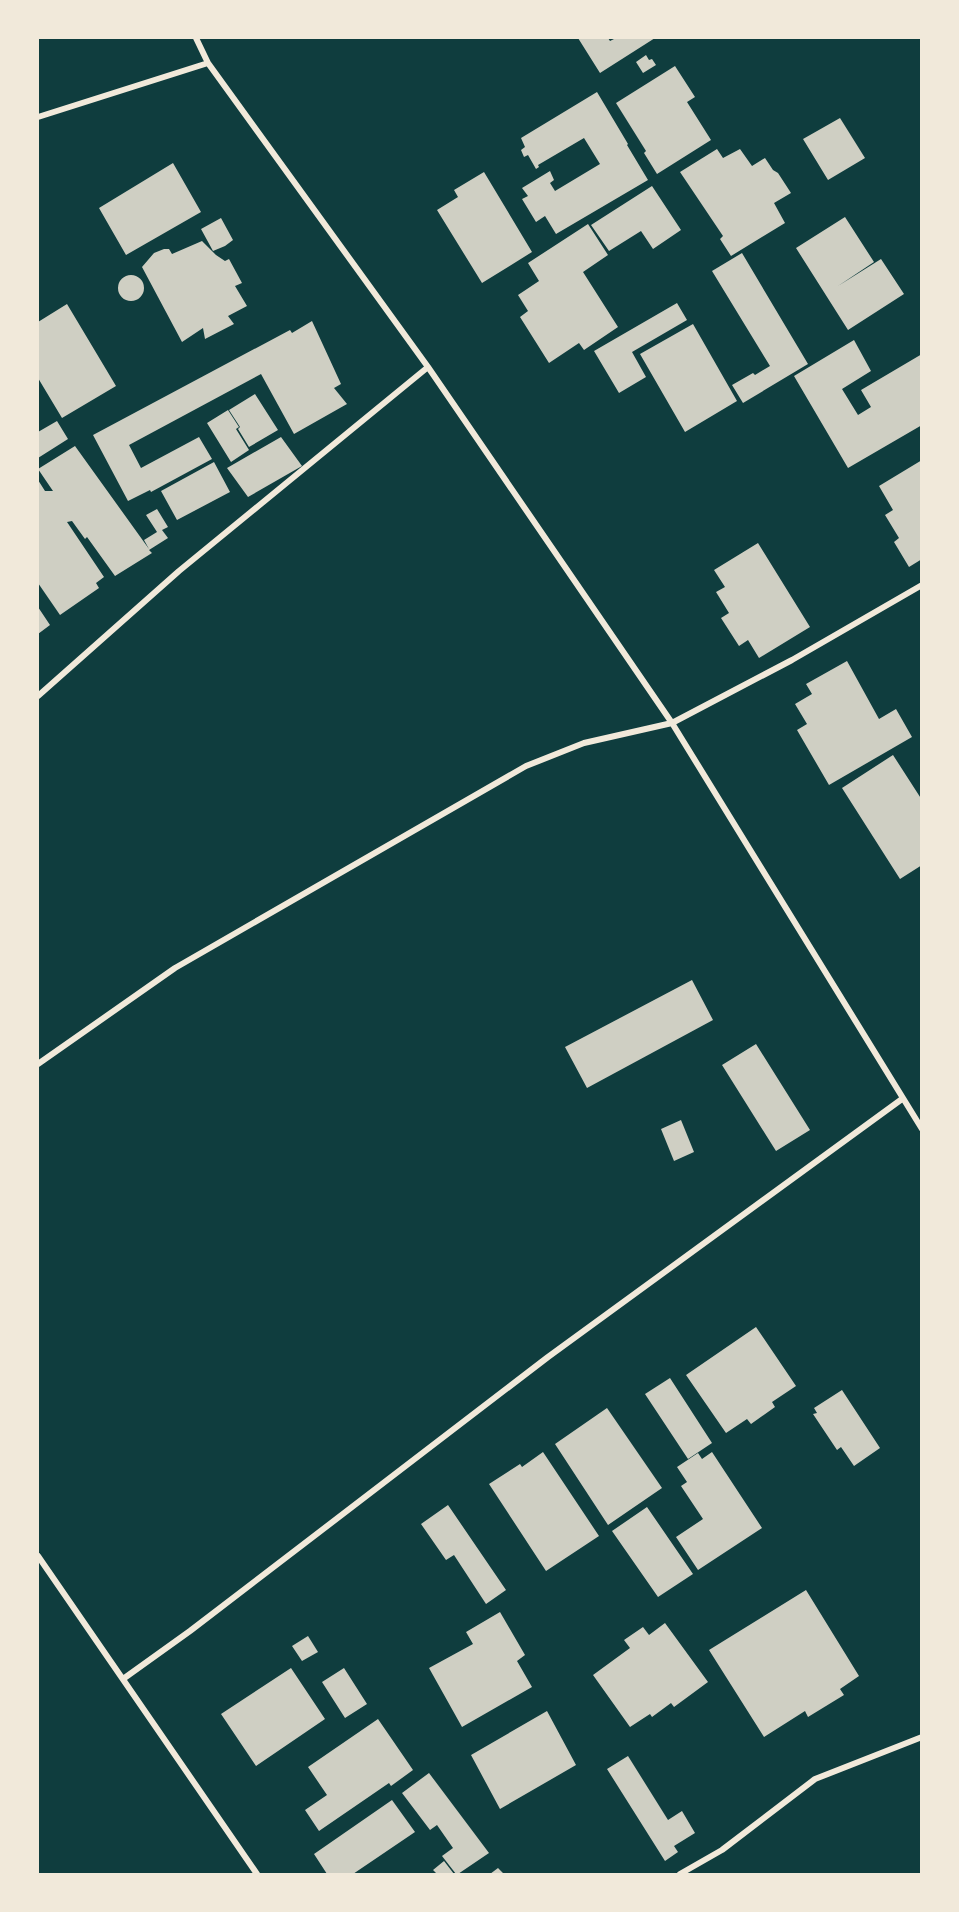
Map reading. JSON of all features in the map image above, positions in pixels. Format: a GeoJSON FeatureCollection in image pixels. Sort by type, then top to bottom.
{"type":"FeatureCollection","features":[{"type":"Feature","properties":{"kind":"street"},"geometry":{"type":"LineString","coordinates":[[196,38],[208,63],[428,367],[672,723],[921,1129]]}},
{"type":"Feature","properties":{"kind":"street"},"geometry":{"type":"LineString","coordinates":[[38,117],[208,63]]}},
{"type":"Feature","properties":{"kind":"street"},"geometry":{"type":"LineString","coordinates":[[38,696],[179,571],[428,367]]}},
{"type":"Feature","properties":{"kind":"street"},"geometry":{"type":"LineString","coordinates":[[38,1064],[175,968],[526,766],[584,742],[672,723],[792,660],[921,585]]}},
{"type":"Feature","properties":{"kind":"street"},"geometry":{"type":"LineString","coordinates":[[123,1679],[190,1631],[548,1357],[902,1099]]}},
{"type":"Feature","properties":{"kind":"street"},"geometry":{"type":"LineString","coordinates":[[38,1556],[256,1875]]}},
{"type":"Feature","properties":{"kind":"street"},"geometry":{"type":"LineString","coordinates":[[680,1875],[722,1850],[815,1779],[921,1737]]}},
{"type":"Feature","properties":{"kind":"building"},"geometry":{"type":"Polygon","coordinates":[[[578,38],[608,38],[610,41],[616,38],[655,38],[600,73],[578,38]]]}},
{"type":"Feature","properties":{"kind":"building"},"geometry":{"type":"Polygon","coordinates":[[[646,55],[656,65],[643,73],[636,62],[646,55]]]}},
{"type":"Feature","properties":{"kind":"building"},"geometry":{"type":"Polygon","coordinates":[[[675,66],[695,97],[687,102],[711,140],[657,174],[644,153],[646,151],[616,103],[675,66]]]}},
{"type":"Feature","properties":{"kind":"building"},"geometry":{"type":"Polygon","coordinates":[[[597,92],[648,180],[556,234],[545,216],[536,222],[522,199],[528,196],[522,188],[550,171],[554,180],[550,183],[555,191],[600,164],[584,138],[538,165],[536,169],[528,155],[524,157],[521,150],[525,147],[521,138],[597,92]]]}},
{"type":"Feature","properties":{"kind":"building"},"geometry":{"type":"Polygon","coordinates":[[[840,118],[865,158],[828,180],[803,139],[840,118]]]}},
{"type":"Feature","properties":{"kind":"building"},"geometry":{"type":"Polygon","coordinates":[[[717,149],[723,158],[740,149],[752,166],[765,158],[791,193],[774,203],[785,223],[731,256],[720,239],[723,236],[680,172],[717,149]]]}},
{"type":"Feature","properties":{"kind":"building"},"geometry":{"type":"Polygon","coordinates":[[[173,163],[201,212],[126,255],[99,208],[173,163]]]}},
{"type":"Feature","properties":{"kind":"building"},"geometry":{"type":"Polygon","coordinates":[[[484,172],[532,252],[482,283],[437,210],[458,197],[454,190],[484,172]]]}},
{"type":"Feature","properties":{"kind":"building"},"geometry":{"type":"Polygon","coordinates":[[[652,186],[681,230],[653,249],[641,231],[609,251],[591,225],[652,186]]]}},
{"type":"Feature","properties":{"kind":"building"},"geometry":{"type":"Polygon","coordinates":[[[845,217],[874,262],[838,286],[881,259],[904,294],[848,330],[796,248],[845,217]]]}},
{"type":"Feature","properties":{"kind":"building"},"geometry":{"type":"Polygon","coordinates":[[[221,218],[233,240],[213,251],[201,229],[221,218]]]}},
{"type":"Feature","properties":{"kind":"building"},"geometry":{"type":"Polygon","coordinates":[[[588,224],[608,255],[583,272],[618,327],[584,350],[579,343],[549,363],[520,317],[528,311],[518,295],[539,281],[528,263],[588,224]]]}},
{"type":"Feature","properties":{"kind":"building"},"geometry":{"type":"Polygon","coordinates":[[[202,241],[225,261],[229,259],[242,283],[235,286],[247,306],[228,316],[234,324],[205,339],[203,328],[182,342],[142,267],[154,253],[169,249],[172,254],[202,241]]]}},
{"type":"Feature","properties":{"kind":"building"},"geometry":{"type":"Polygon","coordinates":[[[742,253],[808,364],[743,403],[732,385],[770,366],[712,271],[742,253]]]}},
{"type":"Feature","properties":{"kind":"building"},"geometry":{"type":"Polygon","coordinates":[[[131,275],[140,279],[144,288],[140,297],[131,301],[122,297],[118,288],[122,279],[131,275]]]}},
{"type":"Feature","properties":{"kind":"building"},"geometry":{"type":"Polygon","coordinates":[[[677,303],[687,320],[632,352],[646,377],[619,393],[594,351],[677,303]]]}},
{"type":"Feature","properties":{"kind":"building"},"geometry":{"type":"Polygon","coordinates":[[[67,304],[116,386],[62,418],[38,378],[38,322],[67,304]]]}},
{"type":"Feature","properties":{"kind":"building"},"geometry":{"type":"Polygon","coordinates":[[[312,321],[341,384],[334,388],[347,404],[294,434],[261,374],[129,445],[141,468],[199,437],[212,459],[151,492],[150,490],[128,501],[93,435],[290,330],[292,333],[312,321]]]}},
{"type":"Feature","properties":{"kind":"building"},"geometry":{"type":"Polygon","coordinates":[[[693,324],[737,401],[685,432],[640,354],[693,324]]]}},
{"type":"Feature","properties":{"kind":"building"},"geometry":{"type":"Polygon","coordinates":[[[854,340],[871,371],[842,389],[858,415],[871,407],[861,390],[922,354],[922,425],[848,468],[794,376],[854,340]]]}},
{"type":"Feature","properties":{"kind":"building"},"geometry":{"type":"Polygon","coordinates":[[[255,394],[278,430],[249,447],[229,410],[255,394]]]}},
{"type":"Feature","properties":{"kind":"building"},"geometry":{"type":"Polygon","coordinates":[[[228,410],[239,427],[236,429],[249,450],[231,462],[207,423],[228,410]]]}},
{"type":"Feature","properties":{"kind":"building"},"geometry":{"type":"Polygon","coordinates":[[[57,421],[68,439],[38,458],[38,432],[57,421]]]}},
{"type":"Feature","properties":{"kind":"building"},"geometry":{"type":"Polygon","coordinates":[[[281,437],[302,466],[248,497],[227,468],[281,437]]]}},
{"type":"Feature","properties":{"kind":"building"},"geometry":{"type":"Polygon","coordinates":[[[75,446],[149,549],[144,540],[157,532],[146,515],[157,509],[168,527],[162,530],[168,538],[149,550],[152,553],[115,576],[87,537],[85,539],[72,521],[67,522],[104,577],[96,583],[99,588],[60,615],[38,583],[38,480],[45,491],[53,491],[38,469],[75,446]]]}},
{"type":"Feature","properties":{"kind":"building"},"geometry":{"type":"Polygon","coordinates":[[[922,460],[922,559],[909,567],[894,542],[899,538],[885,515],[893,510],[879,486],[922,460]]]}},
{"type":"Feature","properties":{"kind":"building"},"geometry":{"type":"Polygon","coordinates":[[[214,462],[230,492],[177,520],[161,491],[214,462]]]}},
{"type":"Feature","properties":{"kind":"building"},"geometry":{"type":"Polygon","coordinates":[[[758,543],[810,627],[759,658],[748,640],[739,646],[721,618],[729,613],[716,592],[725,587],[714,570],[758,543]]]}},
{"type":"Feature","properties":{"kind":"building"},"geometry":{"type":"Polygon","coordinates":[[[38,607],[50,625],[38,634],[38,607]]]}},
{"type":"Feature","properties":{"kind":"building"},"geometry":{"type":"Polygon","coordinates":[[[847,661],[879,719],[896,709],[912,737],[829,785],[797,730],[807,724],[795,704],[812,694],[806,684],[847,661]]]}},
{"type":"Feature","properties":{"kind":"building"},"geometry":{"type":"Polygon","coordinates":[[[893,755],[922,800],[922,865],[900,879],[842,788],[893,755]]]}},
{"type":"Feature","properties":{"kind":"building"},"geometry":{"type":"Polygon","coordinates":[[[692,980],[713,1020],[587,1088],[565,1047],[692,980]]]}},
{"type":"Feature","properties":{"kind":"building"},"geometry":{"type":"Polygon","coordinates":[[[756,1044],[810,1130],[776,1151],[722,1065],[756,1044]]]}},
{"type":"Feature","properties":{"kind":"building"},"geometry":{"type":"Polygon","coordinates":[[[681,1120],[694,1152],[674,1161],[661,1129],[681,1120]]]}},
{"type":"Feature","properties":{"kind":"building"},"geometry":{"type":"Polygon","coordinates":[[[756,1327],[796,1386],[772,1402],[775,1407],[751,1424],[747,1419],[726,1433],[686,1375],[756,1327]]]}},
{"type":"Feature","properties":{"kind":"building"},"geometry":{"type":"Polygon","coordinates":[[[670,1378],[712,1443],[688,1459],[645,1394],[670,1378]]]}},
{"type":"Feature","properties":{"kind":"building"},"geometry":{"type":"Polygon","coordinates":[[[842,1390],[880,1448],[854,1466],[841,1447],[837,1450],[813,1414],[817,1413],[814,1408],[842,1390]]]}},
{"type":"Feature","properties":{"kind":"building"},"geometry":{"type":"Polygon","coordinates":[[[607,1408],[662,1488],[608,1525],[555,1444],[607,1408]]]}},
{"type":"Feature","properties":{"kind":"building"},"geometry":{"type":"Polygon","coordinates":[[[543,1452],[599,1536],[546,1571],[489,1484],[520,1464],[522,1467],[543,1452]]]}},
{"type":"Feature","properties":{"kind":"building"},"geometry":{"type":"Polygon","coordinates":[[[712,1452],[762,1528],[698,1570],[676,1537],[703,1519],[681,1486],[687,1482],[677,1467],[698,1453],[702,1459],[712,1452]]]}},
{"type":"Feature","properties":{"kind":"building"},"geometry":{"type":"Polygon","coordinates":[[[448,1505],[506,1590],[486,1604],[454,1555],[446,1560],[421,1524],[448,1505]]]}},
{"type":"Feature","properties":{"kind":"building"},"geometry":{"type":"Polygon","coordinates":[[[647,1507],[693,1574],[658,1597],[612,1531],[647,1507]]]}},
{"type":"Feature","properties":{"kind":"building"},"geometry":{"type":"Polygon","coordinates":[[[806,1590],[859,1676],[840,1689],[844,1695],[808,1717],[805,1711],[764,1737],[709,1650],[806,1590]]]}},
{"type":"Feature","properties":{"kind":"building"},"geometry":{"type":"Polygon","coordinates":[[[500,1612],[525,1655],[517,1661],[532,1687],[462,1727],[429,1668],[473,1644],[466,1632],[500,1612]]]}},
{"type":"Feature","properties":{"kind":"building"},"geometry":{"type":"Polygon","coordinates":[[[665,1623],[708,1682],[674,1707],[671,1703],[652,1717],[650,1714],[630,1727],[593,1675],[630,1648],[624,1640],[643,1627],[649,1635],[665,1623]]]}},
{"type":"Feature","properties":{"kind":"building"},"geometry":{"type":"Polygon","coordinates":[[[308,1636],[318,1652],[302,1661],[292,1646],[308,1636]]]}},
{"type":"Feature","properties":{"kind":"building"},"geometry":{"type":"Polygon","coordinates":[[[291,1668],[325,1719],[256,1766],[221,1714],[291,1668]]]}},
{"type":"Feature","properties":{"kind":"building"},"geometry":{"type":"Polygon","coordinates":[[[344,1668],[367,1704],[345,1718],[322,1682],[344,1668]]]}},
{"type":"Feature","properties":{"kind":"building"},"geometry":{"type":"Polygon","coordinates":[[[547,1711],[576,1765],[500,1809],[471,1755],[547,1711]]]}},
{"type":"Feature","properties":{"kind":"building"},"geometry":{"type":"Polygon","coordinates":[[[378,1719],[413,1770],[391,1786],[389,1783],[319,1831],[305,1810],[327,1795],[308,1767],[378,1719]]]}},
{"type":"Feature","properties":{"kind":"building"},"geometry":{"type":"Polygon","coordinates":[[[628,1756],[668,1820],[682,1811],[695,1833],[674,1846],[678,1852],[665,1861],[607,1769],[628,1756]]]}},
{"type":"Feature","properties":{"kind":"building"},"geometry":{"type":"Polygon","coordinates":[[[429,1773],[489,1853],[458,1874],[442,1856],[453,1848],[437,1825],[430,1830],[402,1793],[429,1773]]]}},
{"type":"Feature","properties":{"kind":"building"},"geometry":{"type":"Polygon","coordinates":[[[392,1800],[415,1832],[353,1874],[327,1874],[314,1854],[392,1800]]]}},
{"type":"Feature","properties":{"kind":"building"},"geometry":{"type":"Polygon","coordinates":[[[444,1861],[454,1874],[437,1874],[433,1870],[444,1861]]]}},
{"type":"Feature","properties":{"kind":"building"},"geometry":{"type":"Polygon","coordinates":[[[498,1868],[504,1874],[490,1874],[498,1868]]]}}]}
